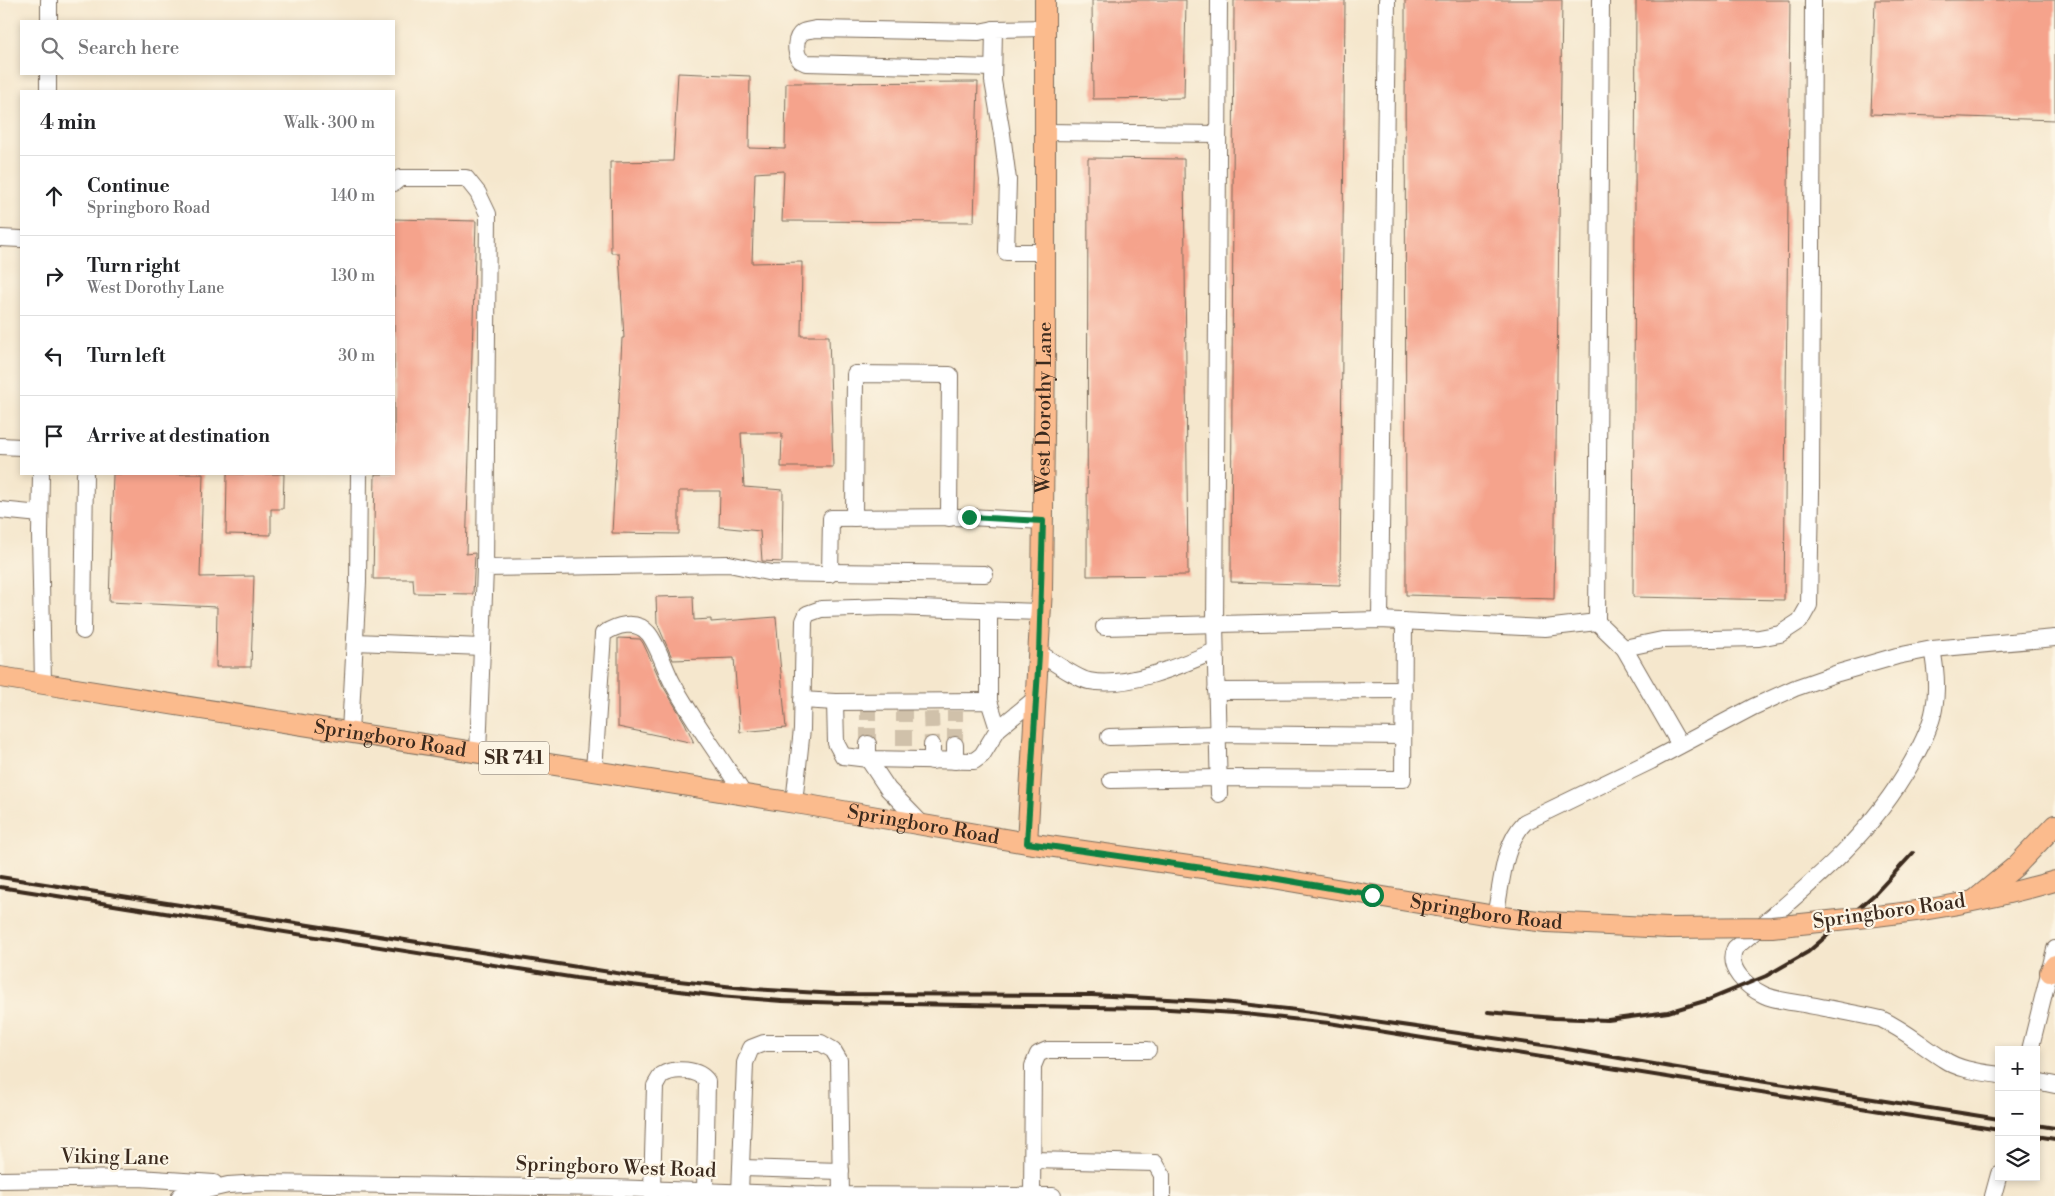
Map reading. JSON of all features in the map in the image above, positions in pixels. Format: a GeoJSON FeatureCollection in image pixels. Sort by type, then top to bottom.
{"type":"FeatureCollection","features":[{"type":"Feature","properties":{"kind":"main road","name":"West Dorothy Lane"},"geometry":{"type":"LineString","coordinates":[[1027,843],[1039,654],[1043,521],[1046,0]]}},
{"type":"Feature","properties":{"kind":"main road","name":"Springboro Road"},"geometry":{"type":"LineString","coordinates":[[0,677],[794,803],[1027,843],[1256,876],[1495,916],[1547,922],[1668,928],[1772,927],[1920,912],[2055,881]]}},
{"type":"Feature","properties":{"kind":"main road"},"geometry":{"type":"LineString","coordinates":[[1973,901],[2016,866],[2055,825]]}},
{"type":"Feature","properties":{"kind":"street"},"geometry":{"type":"LineString","coordinates":[[49,20],[50,0]]}},
{"type":"Feature","properties":{"kind":"street"},"geometry":{"type":"LineString","coordinates":[[1218,786],[1215,624],[1219,0]]}},
{"type":"Feature","properties":{"kind":"street"},"geometry":{"type":"LineString","coordinates":[[1380,620],[1387,0]]}},
{"type":"Feature","properties":{"kind":"street"},"geometry":{"type":"LineString","coordinates":[[1601,0],[1597,622],[1624,648],[1680,746]]}},
{"type":"Feature","properties":{"kind":"street"},"geometry":{"type":"LineString","coordinates":[[1624,648],[1662,640],[1759,638],[1780,634],[1800,621],[1809,605],[1813,0]]}},
{"type":"Feature","properties":{"kind":"street"},"geometry":{"type":"LineString","coordinates":[[993,68],[806,63],[800,60],[796,47],[798,38],[803,32],[816,29],[979,32],[994,29],[1046,28]]}},
{"type":"Feature","properties":{"kind":"street"},"geometry":{"type":"LineString","coordinates":[[994,29],[993,81],[1008,180],[1006,252],[1045,252]]}},
{"type":"Feature","properties":{"kind":"street"},"geometry":{"type":"LineString","coordinates":[[48,75],[48,90]]}},
{"type":"Feature","properties":{"kind":"street"},"geometry":{"type":"LineString","coordinates":[[1046,132],[1218,134]]}},
{"type":"Feature","properties":{"kind":"street"},"geometry":{"type":"LineString","coordinates":[[395,182],[400,178],[466,178],[478,193],[488,214],[486,568],[478,753]]}},
{"type":"Feature","properties":{"kind":"street"},"geometry":{"type":"LineString","coordinates":[[0,238],[20,239]]}},
{"type":"Feature","properties":{"kind":"street"},"geometry":{"type":"LineString","coordinates":[[854,518],[855,374],[950,375],[949,518]]}},
{"type":"Feature","properties":{"kind":"street"},"geometry":{"type":"LineString","coordinates":[[0,446],[20,448]]}},
{"type":"Feature","properties":{"kind":"street"},"geometry":{"type":"LineString","coordinates":[[41,475],[43,683]]}},
{"type":"Feature","properties":{"kind":"street"},"geometry":{"type":"LineString","coordinates":[[83,631],[84,475]]}},
{"type":"Feature","properties":{"kind":"street"},"geometry":{"type":"LineString","coordinates":[[350,732],[358,582],[359,475]]}},
{"type":"Feature","properties":{"kind":"street"},"geometry":{"type":"LineString","coordinates":[[0,510],[40,514]]}},
{"type":"Feature","properties":{"kind":"street"},"geometry":{"type":"LineString","coordinates":[[830,572],[831,518],[949,518],[1043,521]]}},
{"type":"Feature","properties":{"kind":"street"},"geometry":{"type":"LineString","coordinates":[[486,568],[730,564],[772,573],[985,574]]}},
{"type":"Feature","properties":{"kind":"street"},"geometry":{"type":"LineString","coordinates":[[794,803],[802,729],[804,622],[807,614],[821,610],[890,607],[989,612],[1040,612]]}},
{"type":"Feature","properties":{"kind":"street"},"geometry":{"type":"LineString","coordinates":[[989,612],[988,700],[998,729]]}},
{"type":"Feature","properties":{"kind":"street"},"geometry":{"type":"LineString","coordinates":[[1104,627],[1380,620],[1545,628],[1597,622]]}},
{"type":"Feature","properties":{"kind":"street"},"geometry":{"type":"LineString","coordinates":[[1111,780],[1218,786],[1403,779],[1404,621]]}},
{"type":"Feature","properties":{"kind":"street"},"geometry":{"type":"LineString","coordinates":[[594,771],[603,634],[613,627],[638,626],[648,633],[672,682],[744,795]]}},
{"type":"Feature","properties":{"kind":"street"},"geometry":{"type":"LineString","coordinates":[[1495,916],[1509,846],[1516,831],[1525,822],[1680,746],[1753,707],[1795,688],[1896,656],[1932,649],[2055,638]]}},
{"type":"Feature","properties":{"kind":"street"},"geometry":{"type":"LineString","coordinates":[[354,642],[482,647]]}},
{"type":"Feature","properties":{"kind":"street"},"geometry":{"type":"LineString","coordinates":[[1932,649],[1937,689],[1934,709],[1919,750],[1902,779],[1881,810],[1857,840],[1831,866],[1735,948],[1732,954],[1732,961],[1746,984],[1764,995],[1881,1019],[1897,1026],[1943,1060],[1960,1067],[1995,1074]]}},
{"type":"Feature","properties":{"kind":"street"},"geometry":{"type":"LineString","coordinates":[[1039,654],[1088,681],[1114,683],[1178,667],[1215,651]]}},
{"type":"Feature","properties":{"kind":"street"},"geometry":{"type":"LineString","coordinates":[[1216,690],[1404,690]]}},
{"type":"Feature","properties":{"kind":"street"},"geometry":{"type":"LineString","coordinates":[[835,702],[836,743],[843,756],[868,751],[955,753],[974,761],[998,729],[1036,698]]}},
{"type":"Feature","properties":{"kind":"street"},"geometry":{"type":"LineString","coordinates":[[802,700],[868,706],[956,706],[988,700]]}},
{"type":"Feature","properties":{"kind":"street"},"geometry":{"type":"LineString","coordinates":[[1109,737],[1217,734],[1404,736]]}},
{"type":"Feature","properties":{"kind":"street"},"geometry":{"type":"LineString","coordinates":[[868,751],[888,789],[922,824]]}},
{"type":"Feature","properties":{"kind":"street"},"geometry":{"type":"LineString","coordinates":[[2031,1046],[2052,968],[2055,949]]}},
{"type":"Feature","properties":{"kind":"street"},"geometry":{"type":"LineString","coordinates":[[731,1194],[741,1168],[745,1063],[751,1048],[764,1043],[822,1043],[833,1050],[839,1060],[841,1195]]}},
{"type":"Feature","properties":{"kind":"street"},"geometry":{"type":"LineString","coordinates":[[1032,1196],[1033,1066],[1038,1054],[1047,1050],[1148,1050]]}},
{"type":"Feature","properties":{"kind":"street"},"geometry":{"type":"LineString","coordinates":[[643,1191],[655,1086],[660,1076],[671,1072],[694,1071],[703,1075],[707,1081],[705,1192]]}},
{"type":"Feature","properties":{"kind":"street"},"geometry":{"type":"LineString","coordinates":[[2040,1082],[2055,1084]]}},
{"type":"Feature","properties":{"kind":"street"},"geometry":{"type":"LineString","coordinates":[[1033,1160],[1155,1163],[1162,1175],[1162,1196]]}},
{"type":"Feature","properties":{"kind":"street"},"geometry":{"type":"LineString","coordinates":[[741,1168],[841,1170]]}},
{"type":"Feature","properties":{"kind":"street","name":"Viking Lane"},"geometry":{"type":"LineString","coordinates":[[0,1180],[139,1178],[228,1185]]}},
{"type":"Feature","properties":{"kind":"street"},"geometry":{"type":"LineString","coordinates":[[1987,1196],[1996,1184]]}},
{"type":"Feature","properties":{"kind":"street","name":"Springboro West Road"},"geometry":{"type":"LineString","coordinates":[[180,1196],[228,1185],[279,1190],[643,1191],[856,1196],[1053,1196]]}},
{"type":"Feature","properties":{"kind":"building"},"geometry":{"type":"Polygon","coordinates":[[[1092,0],[1186,0],[1184,98],[1093,99],[1092,0]]]}},
{"type":"Feature","properties":{"kind":"building"},"geometry":{"type":"Polygon","coordinates":[[[1234,0],[1345,0],[1340,585],[1231,582],[1234,0]]]}},
{"type":"Feature","properties":{"kind":"building"},"geometry":{"type":"Polygon","coordinates":[[[1405,0],[1562,0],[1554,599],[1406,595],[1405,0]]]}},
{"type":"Feature","properties":{"kind":"building"},"geometry":{"type":"Polygon","coordinates":[[[1636,0],[1790,0],[1784,600],[1633,597],[1636,0]]]}},
{"type":"Feature","properties":{"kind":"building"},"geometry":{"type":"Polygon","coordinates":[[[1875,0],[2055,0],[2055,120],[1871,114],[1875,0]]]}},
{"type":"Feature","properties":{"kind":"building"},"geometry":{"type":"Polygon","coordinates":[[[678,73],[750,76],[749,148],[785,149],[786,83],[978,82],[974,222],[782,221],[784,171],[755,173],[752,263],[802,262],[801,336],[829,336],[833,467],[781,467],[782,433],[741,433],[744,487],[783,490],[782,562],[762,561],[760,531],[719,527],[720,491],[679,491],[679,534],[612,533],[622,338],[624,338],[619,253],[611,253],[610,162],[673,161],[678,73]]]}},
{"type":"Feature","properties":{"kind":"building"},"geometry":{"type":"Polygon","coordinates":[[[1088,158],[1184,159],[1188,575],[1087,576],[1088,158]]]}},
{"type":"Feature","properties":{"kind":"building"},"geometry":{"type":"Polygon","coordinates":[[[395,219],[476,221],[466,554],[475,553],[473,594],[414,593],[413,579],[373,579],[375,475],[395,475],[395,219]]]}},
{"type":"Feature","properties":{"kind":"building"},"geometry":{"type":"Polygon","coordinates":[[[113,475],[203,475],[200,577],[254,576],[251,667],[216,667],[217,607],[109,602],[113,475]]]}},
{"type":"Feature","properties":{"kind":"building"},"geometry":{"type":"Polygon","coordinates":[[[227,475],[284,475],[283,509],[271,509],[271,535],[226,534],[227,475]]]}},
{"type":"Feature","properties":{"kind":"building"},"geometry":{"type":"Polygon","coordinates":[[[693,596],[694,620],[711,619],[711,622],[776,617],[786,728],[740,732],[734,658],[673,660],[657,623],[656,597],[693,596]]]}},
{"type":"Feature","properties":{"kind":"building"},"geometry":{"type":"Polygon","coordinates":[[[618,638],[640,639],[643,643],[663,686],[685,723],[694,743],[618,727],[618,638]]]}},
{"type":"Feature","properties":{"kind":"tunnel"},"geometry":{"type":"LineString","coordinates":[[868,710],[868,744]]}},
{"type":"Feature","properties":{"kind":"tunnel"},"geometry":{"type":"LineString","coordinates":[[904,710],[904,746]]}},
{"type":"Feature","properties":{"kind":"tunnel"},"geometry":{"type":"LineString","coordinates":[[955,711],[955,745]]}},
{"type":"Feature","properties":{"kind":"tunnel"},"geometry":{"type":"LineString","coordinates":[[931,712],[932,745]]}},
{"type":"Feature","properties":{"kind":"railway"},"geometry":{"type":"LineString","coordinates":[[1488,1012],[1554,1018],[1608,1020],[1668,1012],[1708,1000],[1766,976],[1808,952],[1875,894],[1913,853]]}},
{"type":"Feature","properties":{"kind":"railway"},"geometry":{"type":"LineString","coordinates":[[0,877],[642,977],[753,989],[837,994],[1092,995],[1223,1002],[1297,1010],[1550,1046],[1995,1118]]}},
{"type":"Feature","properties":{"kind":"railway"},"geometry":{"type":"LineString","coordinates":[[0,887],[576,978],[719,996],[782,1001],[846,1003],[1153,1008],[1235,1013],[1329,1023],[1995,1129]]}},
{"type":"Feature","properties":{"kind":"railway"},"geometry":{"type":"LineString","coordinates":[[2040,1126],[2055,1128]]}},
{"type":"Feature","properties":{"kind":"railway"},"geometry":{"type":"LineString","coordinates":[[2040,1137],[2055,1139]]}},
{"type":"Feature","properties":{"kind":"route"},"geometry":{"type":"LineString","coordinates":[[969,517],[1043,521],[1039,654],[1027,843],[1266,877],[1372,895]]}}]}
